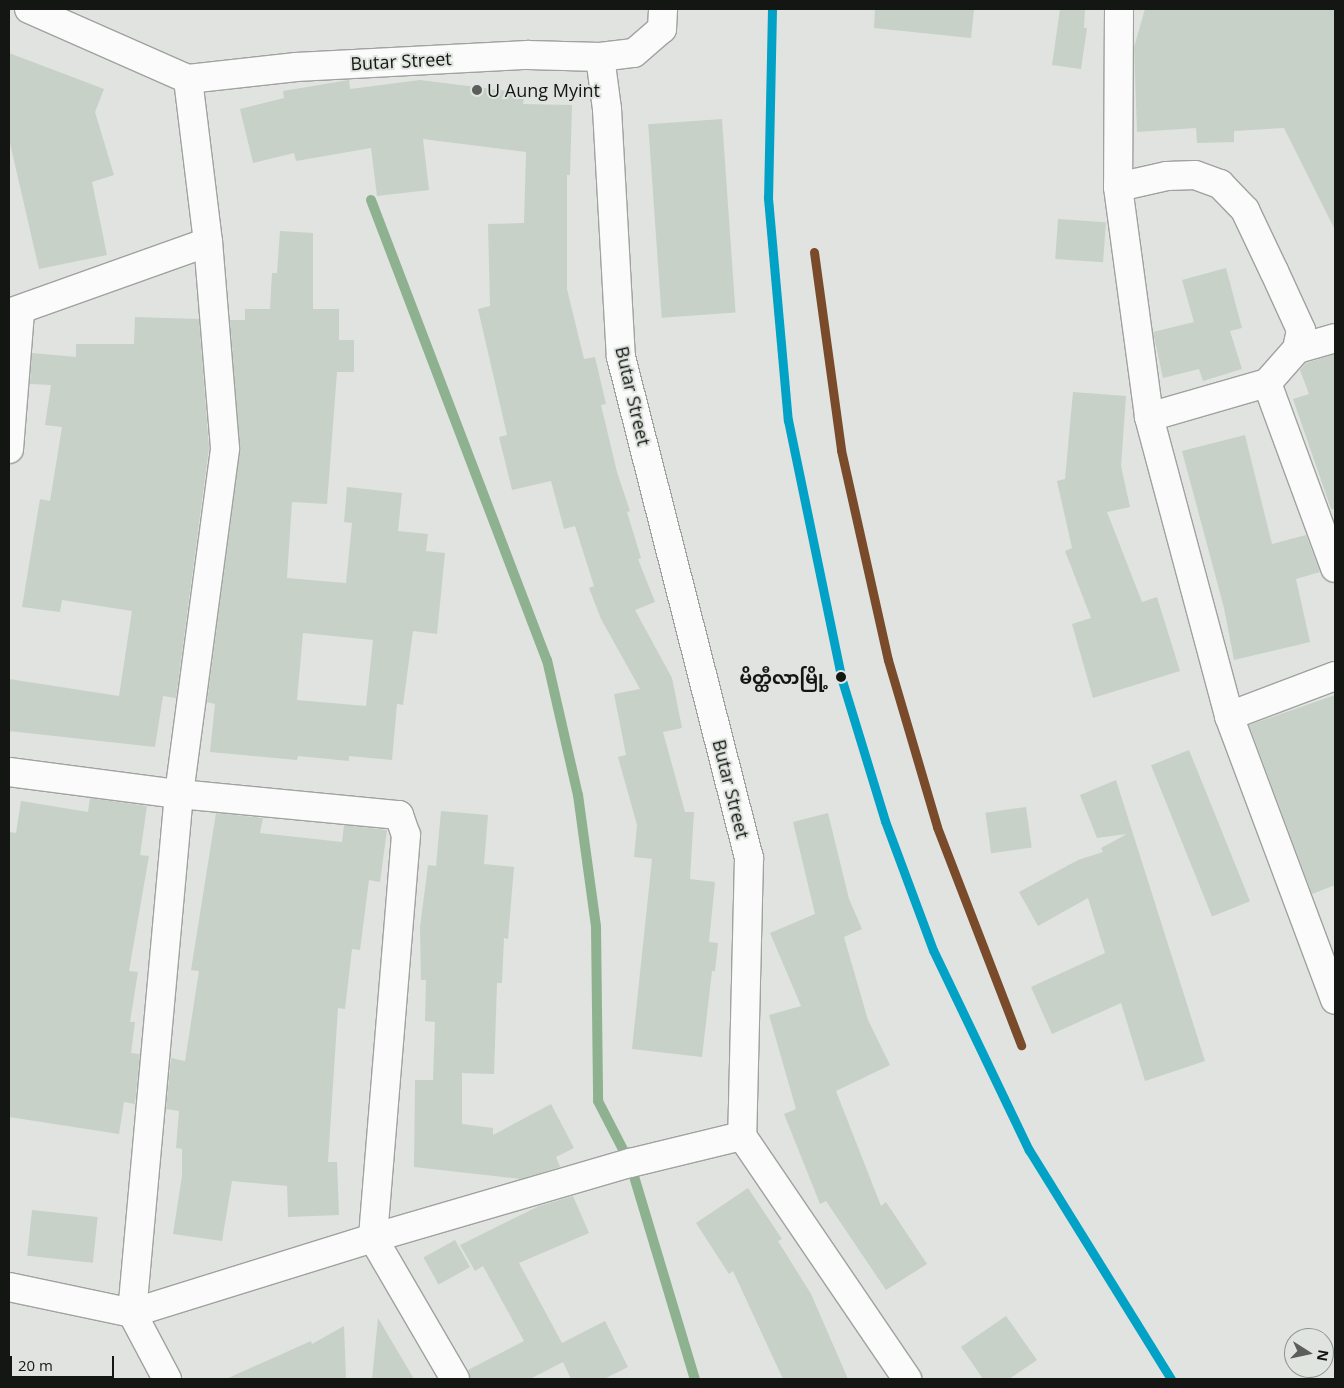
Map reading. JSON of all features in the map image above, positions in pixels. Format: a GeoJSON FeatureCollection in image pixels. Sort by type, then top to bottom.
{"type":"FeatureCollection","features":[{"type":"Feature","properties":{"kind":"street"},"geometry":{"type":"LineString","coordinates":[[29,9],[188,79],[208,242],[224,448],[179,794],[132,1314],[167,1379]]}},
{"type":"Feature","properties":{"kind":"street"},"geometry":{"type":"LineString","coordinates":[[600,57],[634,53],[662,29],[663,9]]}},
{"type":"Feature","properties":{"kind":"street"},"geometry":{"type":"LineString","coordinates":[[1119,9],[1118,188],[1149,417],[1230,716],[1335,1000]]}},
{"type":"Feature","properties":{"kind":"street","name":"Butar Street"},"geometry":{"type":"LineString","coordinates":[[188,79],[325,65],[528,54],[600,57],[607,109],[621,357],[749,858],[742,1136]]}},
{"type":"Feature","properties":{"kind":"street"},"geometry":{"type":"LineString","coordinates":[[1118,188],[1167,176],[1195,175],[1220,184],[1245,210],[1301,330],[1297,349],[1267,383],[1149,417]]}},
{"type":"Feature","properties":{"kind":"street"},"geometry":{"type":"LineString","coordinates":[[9,449],[15,312],[208,242]]}},
{"type":"Feature","properties":{"kind":"street"},"geometry":{"type":"LineString","coordinates":[[1297,349],[1335,338]]}},
{"type":"Feature","properties":{"kind":"street"},"geometry":{"type":"LineString","coordinates":[[1267,383],[1335,568]]}},
{"type":"Feature","properties":{"kind":"street"},"geometry":{"type":"LineString","coordinates":[[1230,716],[1335,676]]}},
{"type":"Feature","properties":{"kind":"street"},"geometry":{"type":"LineString","coordinates":[[9,772],[179,794],[398,815],[406,835],[373,1238],[456,1379]]}},
{"type":"Feature","properties":{"kind":"street"},"geometry":{"type":"LineString","coordinates":[[9,1286],[132,1314],[373,1238],[630,1163],[742,1136],[907,1379]]}},
{"type":"Feature","properties":{"kind":"building"},"geometry":{"type":"Polygon","coordinates":[[[875,9],[974,9],[971,38],[874,28],[875,9]]]}},
{"type":"Feature","properties":{"kind":"building"},"geometry":{"type":"Polygon","coordinates":[[[1060,9],[1085,9],[1084,28],[1087,28],[1081,69],[1052,65],[1060,9]]]}},
{"type":"Feature","properties":{"kind":"building"},"geometry":{"type":"Polygon","coordinates":[[[1145,9],[1335,9],[1335,230],[1284,128],[1234,131],[1234,142],[1197,143],[1196,128],[1137,132],[1134,47],[1145,9]]]}},
{"type":"Feature","properties":{"kind":"building"},"geometry":{"type":"Polygon","coordinates":[[[9,53],[104,89],[95,112],[114,175],[92,182],[107,255],[39,269],[9,139],[9,53]]]}},
{"type":"Feature","properties":{"kind":"building"},"geometry":{"type":"Polygon","coordinates":[[[349,80],[350,89],[420,80],[525,93],[523,104],[572,105],[570,175],[567,175],[567,289],[584,359],[595,357],[606,404],[601,405],[617,472],[630,511],[627,512],[641,558],[638,559],[655,602],[635,610],[672,678],[682,728],[663,732],[685,812],[694,812],[690,879],[715,882],[709,942],[718,943],[715,971],[712,971],[702,1057],[632,1049],[652,859],[634,857],[637,825],[618,757],[626,755],[614,694],[640,689],[601,619],[589,588],[594,586],[575,526],[564,529],[551,481],[512,490],[499,437],[507,435],[478,309],[490,306],[488,224],[524,223],[526,152],[423,139],[429,190],[377,196],[371,148],[296,161],[294,153],[253,163],[240,109],[284,98],[283,91],[349,80]]]}},
{"type":"Feature","properties":{"kind":"building"},"geometry":{"type":"Polygon","coordinates":[[[722,119],[736,313],[662,318],[648,124],[722,119]]]}},
{"type":"Feature","properties":{"kind":"building"},"geometry":{"type":"Polygon","coordinates":[[[1058,219],[1106,222],[1103,262],[1055,259],[1058,219]]]}},
{"type":"Feature","properties":{"kind":"building"},"geometry":{"type":"Polygon","coordinates":[[[280,231],[313,233],[313,309],[339,309],[339,340],[354,340],[354,372],[337,372],[327,504],[292,502],[287,578],[346,583],[352,523],[344,522],[347,487],[402,493],[398,531],[428,534],[426,551],[445,553],[437,634],[413,631],[403,705],[397,704],[392,760],[349,756],[349,761],[298,756],[297,760],[210,752],[215,704],[207,702],[240,450],[230,320],[245,320],[245,309],[270,309],[272,273],[277,273],[280,231]],[[303,633],[297,700],[366,706],[373,640],[303,633]]]}},
{"type":"Feature","properties":{"kind":"building"},"geometry":{"type":"Polygon","coordinates":[[[1226,268],[1242,328],[1230,331],[1242,369],[1203,381],[1199,369],[1163,378],[1153,332],[1194,322],[1182,280],[1226,268]]]}},
{"type":"Feature","properties":{"kind":"building"},"geometry":{"type":"Polygon","coordinates":[[[135,317],[199,319],[209,448],[176,698],[163,696],[155,747],[9,731],[9,679],[119,696],[132,611],[62,600],[60,612],[22,607],[40,499],[50,501],[62,427],[45,425],[51,385],[30,384],[32,353],[76,357],[76,344],[134,344],[135,317]]]}},
{"type":"Feature","properties":{"kind":"building"},"geometry":{"type":"Polygon","coordinates":[[[1335,354],[1335,509],[1331,509],[1293,399],[1309,394],[1300,370],[1306,363],[1335,354]]]}},
{"type":"Feature","properties":{"kind":"building"},"geometry":{"type":"Polygon","coordinates":[[[1073,392],[1126,396],[1121,466],[1130,507],[1107,512],[1142,602],[1157,597],[1180,671],[1093,698],[1072,624],[1091,618],[1065,551],[1072,548],[1057,481],[1065,479],[1073,392]]]}},
{"type":"Feature","properties":{"kind":"building"},"geometry":{"type":"Polygon","coordinates":[[[1245,435],[1272,544],[1306,535],[1320,572],[1296,579],[1310,642],[1234,660],[1224,608],[1182,451],[1245,435]]]}},
{"type":"Feature","properties":{"kind":"building"},"geometry":{"type":"Polygon","coordinates":[[[1335,695],[1335,885],[1312,894],[1249,725],[1335,695]]]}},
{"type":"Feature","properties":{"kind":"building"},"geometry":{"type":"Polygon","coordinates":[[[1189,750],[1250,901],[1212,916],[1151,765],[1189,750]]]}},
{"type":"Feature","properties":{"kind":"building"},"geometry":{"type":"Polygon","coordinates":[[[1116,780],[1205,1061],[1145,1081],[1121,1003],[1052,1034],[1031,987],[1105,953],[1088,898],[1038,926],[1019,892],[1078,860],[1103,852],[1101,848],[1127,834],[1097,838],[1080,795],[1116,780]]]}},
{"type":"Feature","properties":{"kind":"building"},"geometry":{"type":"Polygon","coordinates":[[[90,798],[147,806],[140,855],[149,856],[129,971],[138,972],[130,1022],[135,1022],[131,1053],[140,1054],[135,1104],[124,1102],[119,1134],[9,1117],[9,832],[16,833],[21,801],[88,812],[90,798]]]}},
{"type":"Feature","properties":{"kind":"building"},"geometry":{"type":"Polygon","coordinates":[[[1026,807],[1032,848],[991,853],[985,813],[1026,807]]]}},
{"type":"Feature","properties":{"kind":"building"},"geometry":{"type":"Polygon","coordinates":[[[441,811],[488,815],[484,864],[514,867],[508,939],[504,938],[502,983],[497,983],[494,1074],[462,1073],[462,1124],[493,1128],[493,1135],[551,1104],[574,1148],[556,1157],[560,1167],[521,1179],[414,1167],[415,1080],[433,1080],[435,1022],[425,1021],[426,980],[421,980],[420,927],[428,865],[436,866],[441,811]]]}},
{"type":"Feature","properties":{"kind":"building"},"geometry":{"type":"Polygon","coordinates":[[[216,813],[263,818],[260,833],[342,842],[344,825],[387,830],[380,882],[369,880],[360,950],[352,949],[345,1009],[338,1008],[328,1162],[337,1162],[339,1215],[288,1217],[287,1186],[232,1181],[222,1241],[173,1234],[182,1176],[182,1149],[176,1148],[179,1111],[166,1109],[171,1058],[185,1061],[199,971],[191,970],[216,813]]]}},
{"type":"Feature","properties":{"kind":"building"},"geometry":{"type":"Polygon","coordinates":[[[828,813],[849,899],[862,929],[844,937],[868,1020],[890,1065],[836,1091],[881,1206],[886,1202],[927,1264],[886,1290],[826,1201],[820,1204],[784,1114],[796,1109],[769,1015],[801,1006],[770,933],[815,914],[793,822],[828,813]]]}},
{"type":"Feature","properties":{"kind":"building"},"geometry":{"type":"Polygon","coordinates":[[[748,1188],[782,1239],[778,1241],[811,1294],[848,1379],[783,1379],[733,1271],[729,1274],[696,1223],[748,1188]]]}},
{"type":"Feature","properties":{"kind":"building"},"geometry":{"type":"Polygon","coordinates":[[[573,1196],[589,1233],[519,1263],[562,1343],[605,1321],[628,1367],[604,1379],[571,1379],[563,1362],[530,1379],[471,1379],[468,1370],[524,1341],[483,1266],[475,1271],[460,1245],[539,1206],[573,1196]]]}},
{"type":"Feature","properties":{"kind":"building"},"geometry":{"type":"Polygon","coordinates":[[[32,1210],[98,1217],[93,1263],[27,1256],[32,1210]]]}},
{"type":"Feature","properties":{"kind":"building"},"geometry":{"type":"Polygon","coordinates":[[[455,1240],[470,1267],[439,1285],[424,1257],[455,1240]]]}},
{"type":"Feature","properties":{"kind":"building"},"geometry":{"type":"Polygon","coordinates":[[[1006,1316],[1037,1360],[1009,1379],[983,1379],[961,1347],[1006,1316]]]}},
{"type":"Feature","properties":{"kind":"building"},"geometry":{"type":"Polygon","coordinates":[[[378,1318],[414,1379],[372,1379],[378,1318]]]}},
{"type":"Feature","properties":{"kind":"building"},"geometry":{"type":"Polygon","coordinates":[[[344,1326],[346,1379],[226,1379],[311,1341],[312,1344],[344,1326]]]}},
{"type":"Feature","properties":{"kind":"waterway"},"geometry":{"type":"LineString","coordinates":[[371,200],[547,660],[578,795],[596,927],[598,1101],[630,1163],[695,1379]]}},
{"type":"Feature","properties":{"kind":"transit line"},"geometry":{"type":"LineString","coordinates":[[772,9],[768,198],[788,420],[841,677],[885,821],[933,950],[1029,1150],[1171,1379]]}},
{"type":"Feature","properties":{"kind":"transit line"},"geometry":{"type":"LineString","coordinates":[[814,252],[841,450],[888,660],[937,827],[1021,1045]]}},
{"type":"Feature","properties":{"kind":"place","name":"U Aung Myint"},"geometry":{"type":"Point","coordinates":[477,90]}},
{"type":"Feature","properties":{"kind":"place","name":"မိတ္ထီလာမြို့"},"geometry":{"type":"Point","coordinates":[841,677]}}]}
